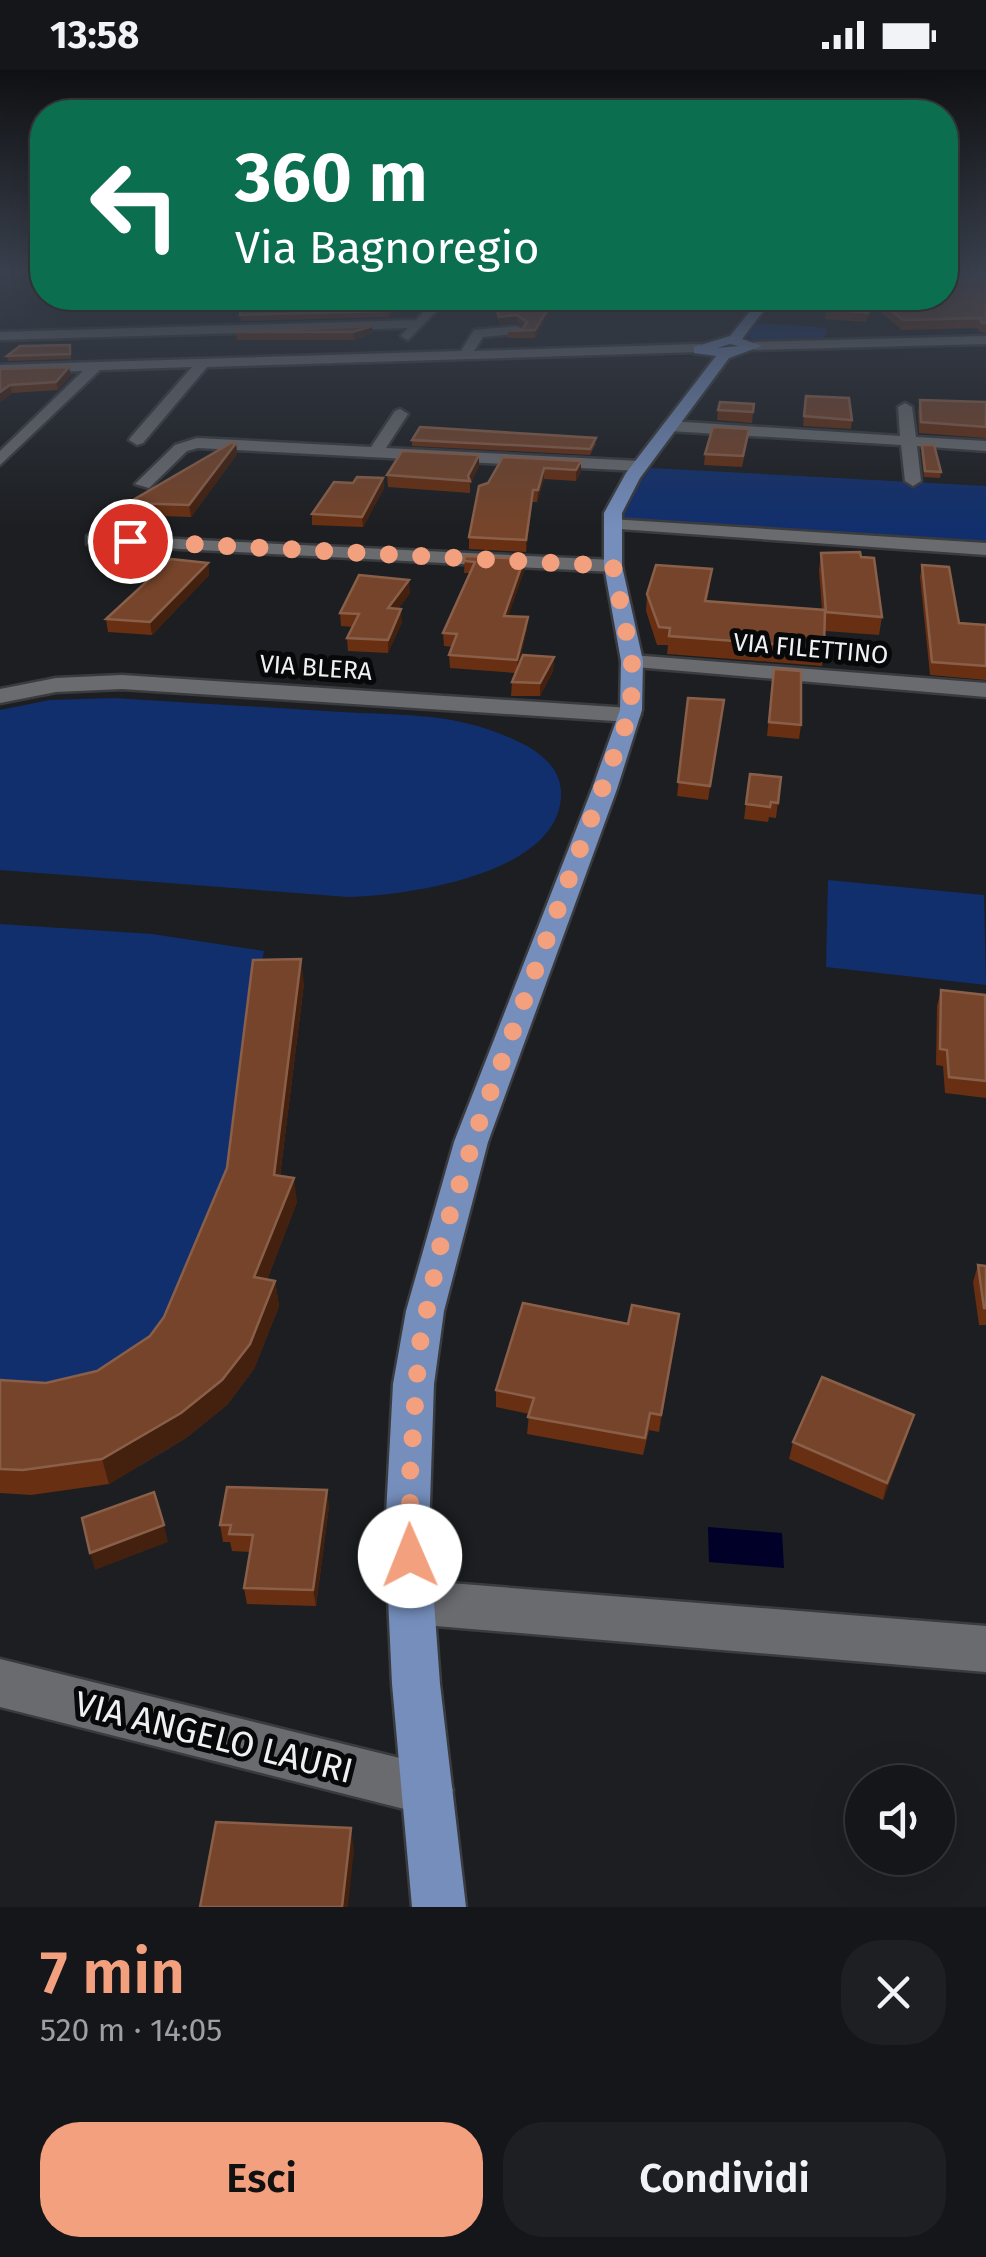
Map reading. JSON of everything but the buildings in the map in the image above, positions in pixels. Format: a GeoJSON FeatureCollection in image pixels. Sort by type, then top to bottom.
{"type":"FeatureCollection","features":[{"type":"Feature","properties":{"kind":"main road"},"geometry":{"type":"LineString","coordinates":[[439,1907],[412,1602],[409,1511],[419,1348],[435,1266],[478,1126],[630,715],[634,693],[632,661],[613,566],[611,524],[618,501],[640,466],[720,358]]}},
{"type":"Feature","properties":{"kind":"street"},"geometry":{"type":"LineString","coordinates":[[146,364],[148,358]]}},
{"type":"Feature","properties":{"kind":"street"},"geometry":{"type":"LineString","coordinates":[[0,368],[363,358]]}},
{"type":"Feature","properties":{"kind":"street"},"geometry":{"type":"LineString","coordinates":[[137,440],[204,362]]}},
{"type":"Feature","properties":{"kind":"street"},"geometry":{"type":"LineString","coordinates":[[0,460],[96,366]]}},
{"type":"Feature","properties":{"kind":"street"},"geometry":{"type":"LineString","coordinates":[[905,407],[913,481]]}},
{"type":"Feature","properties":{"kind":"street"},"geometry":{"type":"LineString","coordinates":[[767,432],[772,413]]}},
{"type":"Feature","properties":{"kind":"street"},"geometry":{"type":"LineString","coordinates":[[376,452],[400,414]]}},
{"type":"Feature","properties":{"kind":"street"},"geometry":{"type":"LineString","coordinates":[[670,426],[986,446]]}},
{"type":"Feature","properties":{"kind":"street"},"geometry":{"type":"LineString","coordinates":[[143,484],[181,448],[193,443],[376,452],[491,466],[640,466]]}},
{"type":"Feature","properties":{"kind":"street"},"geometry":{"type":"LineString","coordinates":[[611,524],[986,549]]}},
{"type":"Feature","properties":{"kind":"street"},"geometry":{"type":"LineString","coordinates":[[92,540],[613,566]]}},
{"type":"Feature","properties":{"kind":"street","name":"VIA FILETTINO"},"geometry":{"type":"LineString","coordinates":[[632,661],[986,690]]}},
{"type":"Feature","properties":{"kind":"street","name":"VIA BLERA"},"geometry":{"type":"LineString","coordinates":[[0,696],[56,685],[122,682],[630,715]]}},
{"type":"Feature","properties":{"kind":"street"},"geometry":{"type":"LineString","coordinates":[[412,1602],[986,1649]]}},
{"type":"Feature","properties":{"kind":"street","name":"VIA ANGELO LAURI"},"geometry":{"type":"LineString","coordinates":[[0,1683],[428,1790]]}},
{"type":"Feature","properties":{"kind":"shaded area"},"geometry":{"type":"Polygon","coordinates":[[[651,468],[986,486],[986,547],[620,522],[627,500],[651,468]]]}},
{"type":"Feature","properties":{"kind":"shaded area"},"geometry":{"type":"Polygon","coordinates":[[[114,698],[421,716],[479,726],[519,742],[547,761],[561,791],[555,819],[538,842],[511,861],[442,885],[374,896],[0,870],[0,710],[50,700],[114,698]]]}},
{"type":"Feature","properties":{"kind":"shaded area"},"geometry":{"type":"Polygon","coordinates":[[[828,880],[984,895],[986,985],[826,967],[828,880]]]}},
{"type":"Feature","properties":{"kind":"shaded area"},"geometry":{"type":"Polygon","coordinates":[[[0,924],[152,934],[264,951],[257,984],[304,983],[277,1199],[258,1302],[279,1306],[254,1369],[227,1405],[186,1438],[142,1465],[0,1493],[0,924]]]}},
{"type":"Feature","properties":{"kind":"shaded area"},"geometry":{"type":"Polygon","coordinates":[[[708,1527],[782,1533],[784,1568],[709,1562],[708,1527]]]}},
{"type":"Feature","properties":{"kind":"route"},"geometry":{"type":"LineString","coordinates":[[130,541],[613,566],[632,661],[631,710],[478,1126],[441,1243],[419,1348],[410,1475],[410,1556]]}}]}
